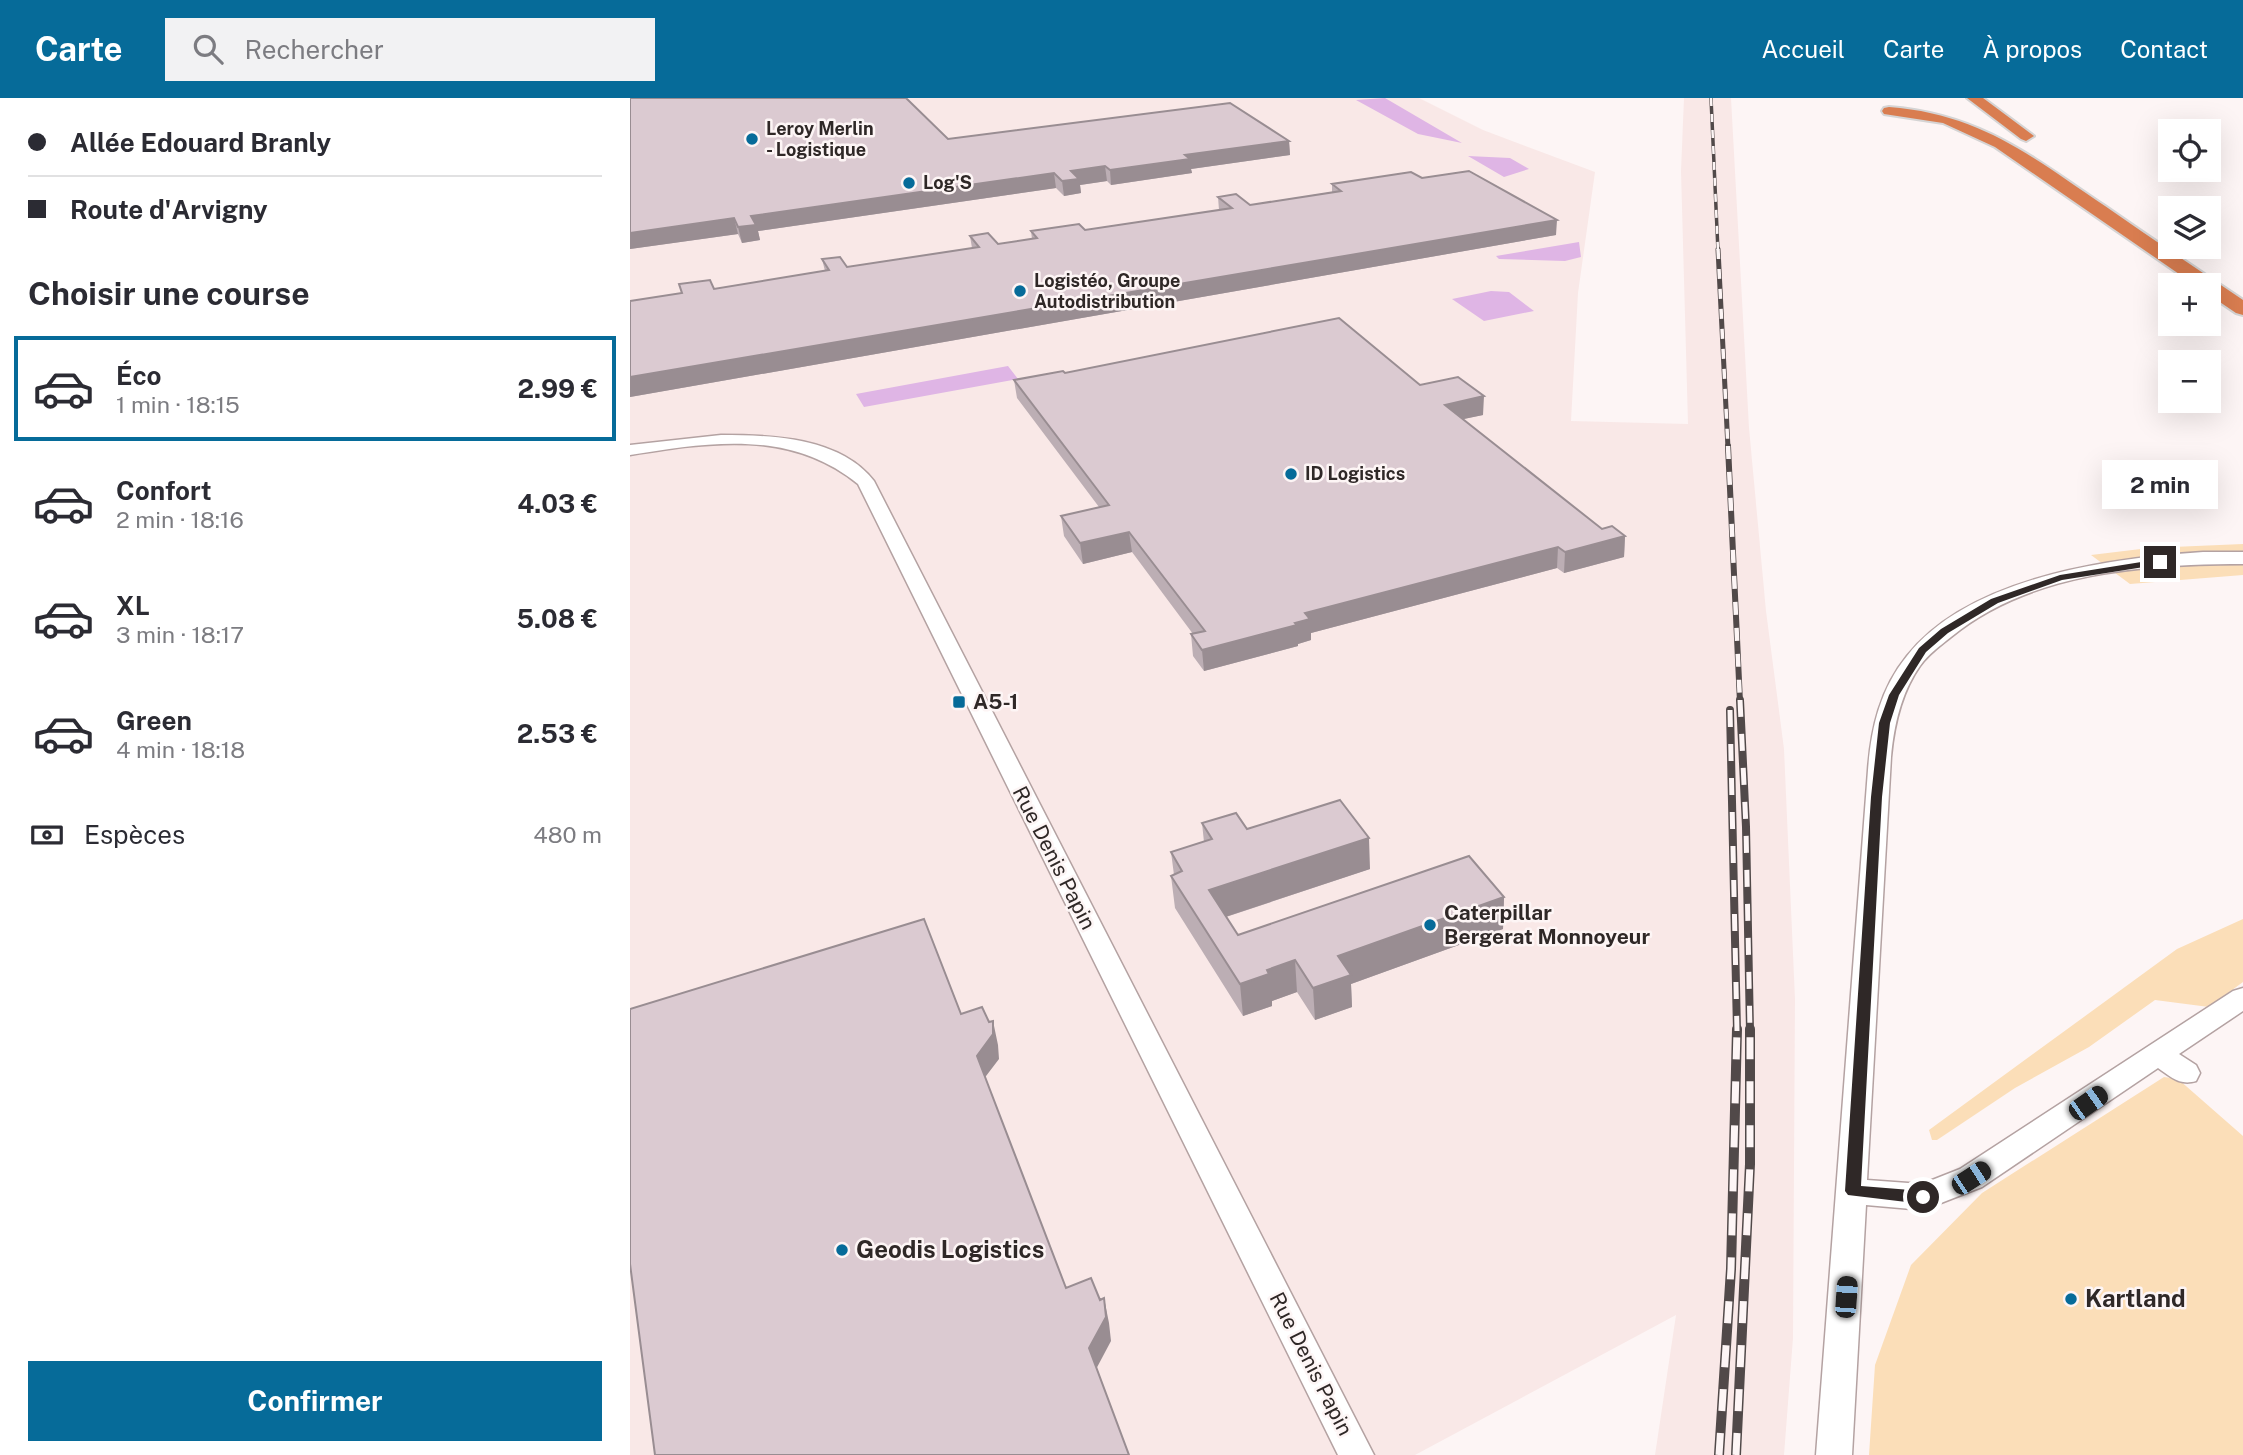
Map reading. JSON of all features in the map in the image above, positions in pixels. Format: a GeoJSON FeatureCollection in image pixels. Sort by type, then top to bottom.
{"type":"FeatureCollection","features":[{"type":"Feature","properties":{"kind":"highway"},"geometry":{"type":"LineString","coordinates":[[1958,98],[2243,300]]}},
{"type":"Feature","properties":{"kind":"highway"},"geometry":{"type":"LineString","coordinates":[[1974,98],[2038,145]]}},
{"type":"Feature","properties":{"kind":"highway"},"geometry":{"type":"LineString","coordinates":[[1889,111],[1912,112],[1939,118],[1994,138],[2243,309]]}},
{"type":"Feature","properties":{"kind":"street","name":"Rue Denis Papin"},"geometry":{"type":"LineString","coordinates":[[630,450],[697,441],[765,441],[817,451],[842,461],[865,481],[1356,1455]]}},
{"type":"Feature","properties":{"kind":"street"},"geometry":{"type":"LineString","coordinates":[[1834,1455],[1877,797],[1883,736],[1894,695],[1922,650],[1944,631],[1983,607],[2025,589],[2078,574],[2138,564],[2243,558]]}},
{"type":"Feature","properties":{"kind":"street"},"geometry":{"type":"LineString","coordinates":[[1853,1191],[1923,1197],[1971,1178],[2243,998]]}},
{"type":"Feature","properties":{"kind":"street"},"geometry":{"type":"LineString","coordinates":[[2158,1054],[2186,1073]]}},
{"type":"Feature","properties":{"kind":"shaded area"},"geometry":{"type":"Polygon","coordinates":[[[630,98],[1419,98],[1483,130],[1595,172],[1578,293],[1571,421],[1688,424],[1681,171],[1684,98],[1731,98],[1749,428],[1766,611],[1784,749],[1795,999],[1793,1338],[1784,1455],[1655,1455],[1676,1315],[1415,1455],[630,1455],[630,98]]]}},
{"type":"Feature","properties":{"kind":"shaded area"},"geometry":{"type":"Polygon","coordinates":[[[1385,98],[1462,143],[1418,134],[1356,100],[1385,98]]]}},
{"type":"Feature","properties":{"kind":"shaded area"},"geometry":{"type":"Polygon","coordinates":[[[1468,156],[1510,158],[1529,169],[1504,177],[1468,156]]]}},
{"type":"Feature","properties":{"kind":"shaded area"},"geometry":{"type":"Polygon","coordinates":[[[1579,242],[1581,257],[1565,261],[1499,259],[1496,256],[1579,242]]]}},
{"type":"Feature","properties":{"kind":"shaded area"},"geometry":{"type":"Polygon","coordinates":[[[1491,291],[1509,292],[1534,311],[1484,321],[1452,299],[1491,291]]]}},
{"type":"Feature","properties":{"kind":"shaded area"},"geometry":{"type":"Polygon","coordinates":[[[1008,366],[1018,379],[864,407],[856,394],[1008,366]]]}},
{"type":"Feature","properties":{"kind":"shaded area"},"geometry":{"type":"Polygon","coordinates":[[[2243,544],[2243,575],[2130,584],[2091,555],[2149,548],[2243,544]]]}},
{"type":"Feature","properties":{"kind":"shaded area"},"geometry":{"type":"Polygon","coordinates":[[[2243,919],[2243,982],[2209,1007],[2155,1000],[2089,1047],[2015,1088],[1937,1140],[1932,1140],[1929,1130],[2177,949],[2243,919]]]}},
{"type":"Feature","properties":{"kind":"shaded area","name":"Kartland"},"geometry":{"type":"Polygon","coordinates":[[[2164,1077],[2178,1079],[2243,1136],[2243,1455],[1869,1455],[1875,1365],[1911,1265],[1982,1193],[2164,1077]]]}},
{"type":"Feature","properties":{"kind":"building"},"geometry":{"type":"Polygon","coordinates":[[[630,98],[906,98],[948,139],[1230,103],[1289,141],[1185,155],[1190,159],[1110,170],[1105,166],[1071,171],[1079,179],[1062,181],[1054,173],[751,216],[756,225],[738,227],[734,218],[630,233],[630,98]]]}},
{"type":"Feature","properties":{"kind":"building","name":"Logistéo, Groupe Autodistribution"},"geometry":{"type":"Polygon","coordinates":[[[1469,171],[1557,220],[630,377],[630,301],[682,293],[679,284],[710,280],[714,289],[829,270],[822,259],[840,257],[847,267],[979,247],[970,236],[988,233],[998,244],[1037,238],[1031,231],[1079,224],[1085,230],[1232,208],[1218,197],[1236,194],[1250,205],[1341,191],[1332,184],[1411,172],[1422,178],[1469,171]]]}},
{"type":"Feature","properties":{"kind":"building","name":"ID Logistics"},"geometry":{"type":"Polygon","coordinates":[[[1339,318],[1420,385],[1458,377],[1484,396],[1445,405],[1602,529],[1612,526],[1625,536],[1565,552],[1558,547],[1305,613],[1310,619],[1295,623],[1297,625],[1202,650],[1191,634],[1205,631],[1129,532],[1080,543],[1061,516],[1109,505],[1014,380],[1063,371],[1065,373],[1339,318]]]}},
{"type":"Feature","properties":{"kind":"building"},"geometry":{"type":"Polygon","coordinates":[[[1340,800],[1369,838],[1209,890],[1238,935],[1469,856],[1504,897],[1338,956],[1351,975],[1313,988],[1295,960],[1267,970],[1269,974],[1240,984],[1171,876],[1182,871],[1171,852],[1212,839],[1202,823],[1236,813],[1247,829],[1340,800]]]}},
{"type":"Feature","properties":{"kind":"building","name":"Geodis Logistics"},"geometry":{"type":"Polygon","coordinates":[[[924,919],[961,1014],[982,1007],[989,1022],[993,1021],[993,1034],[977,1056],[1066,1288],[1091,1278],[1100,1300],[1104,1298],[1106,1317],[1089,1348],[1129,1455],[655,1455],[630,1264],[630,1009],[924,919]]]}},
{"type":"Feature","properties":{"kind":"railway"},"geometry":{"type":"LineString","coordinates":[[1711,98],[1718,251]]}},
{"type":"Feature","properties":{"kind":"railway"},"geometry":{"type":"LineString","coordinates":[[1718,249],[1728,448]]}},
{"type":"Feature","properties":{"kind":"railway"},"geometry":{"type":"LineString","coordinates":[[1728,446],[1740,702]]}},
{"type":"Feature","properties":{"kind":"railway"},"geometry":{"type":"LineString","coordinates":[[1740,700],[1746,827],[1750,1031]]}},
{"type":"Feature","properties":{"kind":"railway"},"geometry":{"type":"LineString","coordinates":[[1730,710],[1737,1030]]}},
{"type":"Feature","properties":{"kind":"railway"},"geometry":{"type":"LineString","coordinates":[[1719,1455],[1731,1269],[1737,1030]]}},
{"type":"Feature","properties":{"kind":"railway"},"geometry":{"type":"LineString","coordinates":[[1736,1455],[1750,1164],[1750,1031]]}},
{"type":"Feature","properties":{"kind":"place","name":"Leroy Merlin - Logistique"},"geometry":{"type":"Point","coordinates":[752,139]}},
{"type":"Feature","properties":{"kind":"place","name":"Log'S"},"geometry":{"type":"Point","coordinates":[909,183]}},
{"type":"Feature","properties":{"kind":"place","name":"Logistéo, Groupe Autodistribution"},"geometry":{"type":"Point","coordinates":[1020,291]}},
{"type":"Feature","properties":{"kind":"place","name":"ID Logistics"},"geometry":{"type":"Point","coordinates":[1291,474]}},
{"type":"Feature","properties":{"kind":"place","name":"A5-1"},"geometry":{"type":"Point","coordinates":[959,702]}},
{"type":"Feature","properties":{"kind":"place","name":"Caterpillar Bergerat Monnoyeur"},"geometry":{"type":"Point","coordinates":[1430,925]}},
{"type":"Feature","properties":{"kind":"place","name":"Geodis Logistics"},"geometry":{"type":"Point","coordinates":[842,1250]}},
{"type":"Feature","properties":{"kind":"place","name":"Kartland"},"geometry":{"type":"Point","coordinates":[2071,1299]}},
{"type":"Feature","properties":{"kind":"route"},"geometry":{"type":"LineString","coordinates":[[1923,1197],[1853,1191],[1877,797],[1884,723],[1894,695],[1922,650],[1972,612],[2025,589],[2060,578],[2160,562]]}}]}
